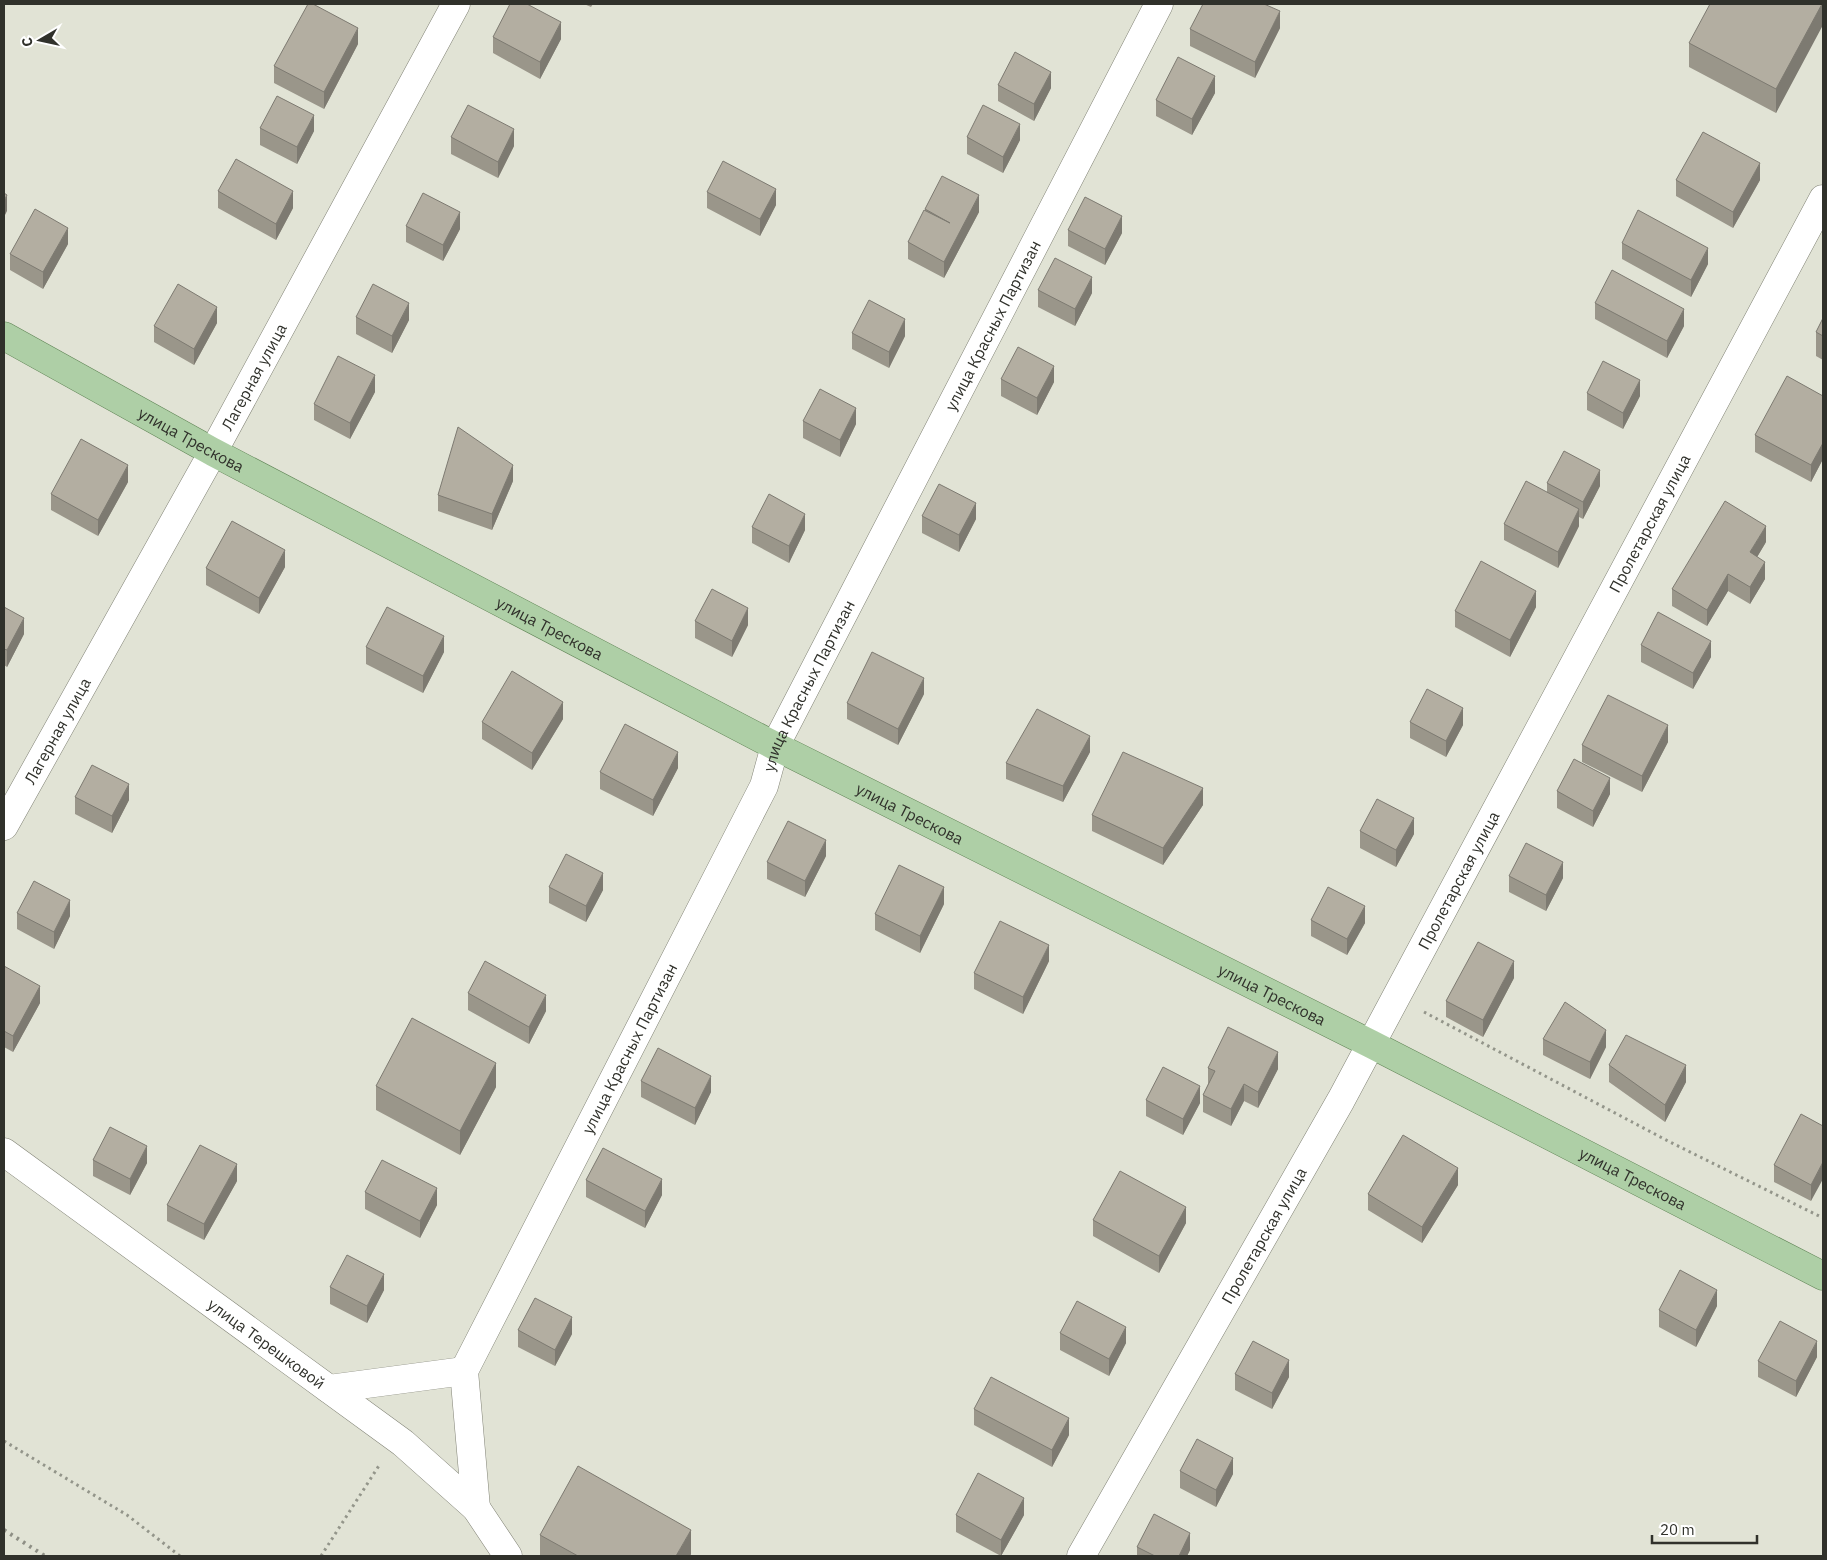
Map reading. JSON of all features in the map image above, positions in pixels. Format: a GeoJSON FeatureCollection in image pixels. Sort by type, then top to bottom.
{"type":"FeatureCollection","features":[{"type":"Feature","properties":{"kind":"main road","name":"улица Трескова"},"geometry":{"type":"LineString","coordinates":[[4,336],[213,452],[775,746],[1371,1044],[1823,1276]]}},
{"type":"Feature","properties":{"kind":"street","name":"Лагерная улица"},"geometry":{"type":"LineString","coordinates":[[4,826],[213,452],[456,4]]}},
{"type":"Feature","properties":{"kind":"street","name":"улица Красных Партизан"},"geometry":{"type":"LineString","coordinates":[[464,1371],[764,786],[775,746],[1159,4]]}},
{"type":"Feature","properties":{"kind":"street","name":"Пролетарская улица"},"geometry":{"type":"LineString","coordinates":[[1081,1556],[1342,1100],[1823,199]]}},
{"type":"Feature","properties":{"kind":"street","name":"улица Терешковой"},"geometry":{"type":"LineString","coordinates":[[4,1152],[403,1444],[476,1508],[508,1556]]}},
{"type":"Feature","properties":{"kind":"street"},"geometry":{"type":"LineString","coordinates":[[329,1389],[464,1371],[476,1508]]}},
{"type":"Feature","properties":{"kind":"path"},"geometry":{"type":"LineString","coordinates":[[1396,997],[1668,1141],[1823,1218]]}},
{"type":"Feature","properties":{"kind":"path"},"geometry":{"type":"LineString","coordinates":[[4,1441],[127,1515],[180,1556]]}},
{"type":"Feature","properties":{"kind":"path"},"geometry":{"type":"LineString","coordinates":[[321,1556],[383,1459],[403,1444]]}},
{"type":"Feature","properties":{"kind":"building"},"geometry":{"type":"Polygon","coordinates":[[[308,4],[313,4],[358,28],[324,92],[274,66],[308,4]]]}},
{"type":"Feature","properties":{"kind":"building"},"geometry":{"type":"Polygon","coordinates":[[[510,4],[527,4],[561,22],[540,62],[493,37],[510,4]]]}},
{"type":"Feature","properties":{"kind":"building"},"geometry":{"type":"Polygon","coordinates":[[[1203,4],[1264,4],[1280,11],[1255,62],[1190,29],[1203,4]]]}},
{"type":"Feature","properties":{"kind":"building"},"geometry":{"type":"Polygon","coordinates":[[[1710,4],[1822,4],[1776,89],[1689,43],[1710,4]]]}},
{"type":"Feature","properties":{"kind":"building"},"geometry":{"type":"Polygon","coordinates":[[[1015,52],[1051,72],[1034,104],[998,85],[1015,52]]]}},
{"type":"Feature","properties":{"kind":"building"},"geometry":{"type":"Polygon","coordinates":[[[1178,57],[1215,76],[1192,119],[1156,100],[1178,57]]]}},
{"type":"Feature","properties":{"kind":"building"},"geometry":{"type":"Polygon","coordinates":[[[277,96],[314,115],[297,147],[260,128],[277,96]]]}},
{"type":"Feature","properties":{"kind":"building"},"geometry":{"type":"Polygon","coordinates":[[[468,105],[514,129],[498,162],[451,137],[468,105]]]}},
{"type":"Feature","properties":{"kind":"building"},"geometry":{"type":"Polygon","coordinates":[[[983,105],[1020,124],[1003,157],[967,137],[983,105]]]}},
{"type":"Feature","properties":{"kind":"building"},"geometry":{"type":"Polygon","coordinates":[[[1703,132],[1760,163],[1733,212],[1676,180],[1703,132]]]}},
{"type":"Feature","properties":{"kind":"building"},"geometry":{"type":"Polygon","coordinates":[[[236,159],[293,191],[276,224],[218,191],[236,159]]]}},
{"type":"Feature","properties":{"kind":"building"},"geometry":{"type":"Polygon","coordinates":[[[723,161],[776,189],[760,219],[707,192],[723,161]]]}},
{"type":"Feature","properties":{"kind":"building"},"geometry":{"type":"Polygon","coordinates":[[[942,176],[979,195],[944,262],[908,242],[924,210],[950,223],[925,209],[942,176]]]}},
{"type":"Feature","properties":{"kind":"building"},"geometry":{"type":"Polygon","coordinates":[[[423,193],[460,212],[443,245],[406,226],[423,193]]]}},
{"type":"Feature","properties":{"kind":"building"},"geometry":{"type":"Polygon","coordinates":[[[1085,197],[1122,216],[1105,249],[1068,230],[1085,197]]]}},
{"type":"Feature","properties":{"kind":"building"},"geometry":{"type":"Polygon","coordinates":[[[35,209],[68,228],[43,272],[10,254],[35,209]]]}},
{"type":"Feature","properties":{"kind":"building"},"geometry":{"type":"Polygon","coordinates":[[[1638,210],[1708,248],[1691,280],[1622,243],[1638,210]]]}},
{"type":"Feature","properties":{"kind":"building"},"geometry":{"type":"Polygon","coordinates":[[[1055,258],[1092,277],[1075,309],[1038,290],[1055,258]]]}},
{"type":"Feature","properties":{"kind":"building"},"geometry":{"type":"Polygon","coordinates":[[[1612,270],[1684,309],[1667,341],[1595,303],[1612,270]]]}},
{"type":"Feature","properties":{"kind":"building"},"geometry":{"type":"Polygon","coordinates":[[[178,284],[217,307],[194,349],[154,326],[178,284]]]}},
{"type":"Feature","properties":{"kind":"building"},"geometry":{"type":"Polygon","coordinates":[[[373,284],[409,303],[392,336],[356,317],[373,284]]]}},
{"type":"Feature","properties":{"kind":"building"},"geometry":{"type":"Polygon","coordinates":[[[869,300],[905,319],[889,352],[852,333],[869,300]]]}},
{"type":"Feature","properties":{"kind":"building"},"geometry":{"type":"Polygon","coordinates":[[[1823,318],[1823,336],[1816,332],[1823,318]]]}},
{"type":"Feature","properties":{"kind":"building"},"geometry":{"type":"Polygon","coordinates":[[[1018,347],[1054,366],[1037,398],[1001,379],[1018,347]]]}},
{"type":"Feature","properties":{"kind":"building"},"geometry":{"type":"Polygon","coordinates":[[[338,356],[375,375],[350,423],[314,404],[338,356]]]}},
{"type":"Feature","properties":{"kind":"building"},"geometry":{"type":"Polygon","coordinates":[[[1603,361],[1640,380],[1623,413],[1587,393],[1603,361]]]}},
{"type":"Feature","properties":{"kind":"building"},"geometry":{"type":"Polygon","coordinates":[[[1787,376],[1823,396],[1823,443],[1811,465],[1755,435],[1787,376]]]}},
{"type":"Feature","properties":{"kind":"building"},"geometry":{"type":"Polygon","coordinates":[[[820,389],[856,408],[840,440],[803,421],[820,389]]]}},
{"type":"Feature","properties":{"kind":"building"},"geometry":{"type":"Polygon","coordinates":[[[458,427],[513,465],[492,514],[438,495],[458,427]]]}},
{"type":"Feature","properties":{"kind":"building"},"geometry":{"type":"Polygon","coordinates":[[[81,439],[128,465],[98,520],[51,494],[81,439]]]}},
{"type":"Feature","properties":{"kind":"building"},"geometry":{"type":"Polygon","coordinates":[[[1564,451],[1600,470],[1583,502],[1547,483],[1564,451]]]}},
{"type":"Feature","properties":{"kind":"building"},"geometry":{"type":"Polygon","coordinates":[[[1526,481],[1579,509],[1558,552],[1504,524],[1526,481]]]}},
{"type":"Feature","properties":{"kind":"building"},"geometry":{"type":"Polygon","coordinates":[[[939,484],[976,503],[959,535],[922,516],[939,484]]]}},
{"type":"Feature","properties":{"kind":"building"},"geometry":{"type":"Polygon","coordinates":[[[769,494],[805,514],[789,546],[752,527],[769,494]]]}},
{"type":"Feature","properties":{"kind":"building"},"geometry":{"type":"Polygon","coordinates":[[[1725,501],[1766,526],[1750,552],[1765,562],[1750,587],[1728,574],[1707,610],[1672,589],[1725,501]]]}},
{"type":"Feature","properties":{"kind":"building"},"geometry":{"type":"Polygon","coordinates":[[[232,521],[285,550],[259,598],[206,568],[232,521]]]}},
{"type":"Feature","properties":{"kind":"building"},"geometry":{"type":"Polygon","coordinates":[[[1481,561],[1536,591],[1510,640],[1455,611],[1481,561]]]}},
{"type":"Feature","properties":{"kind":"building"},"geometry":{"type":"Polygon","coordinates":[[[712,589],[748,608],[732,641],[695,621],[712,589]]]}},
{"type":"Feature","properties":{"kind":"building"},"geometry":{"type":"Polygon","coordinates":[[[4,607],[24,618],[7,650],[4,649],[4,607]]]}},
{"type":"Feature","properties":{"kind":"building"},"geometry":{"type":"Polygon","coordinates":[[[387,607],[444,636],[423,676],[366,647],[387,607]]]}},
{"type":"Feature","properties":{"kind":"building"},"geometry":{"type":"Polygon","coordinates":[[[1658,612],[1711,641],[1693,673],[1641,645],[1658,612]]]}},
{"type":"Feature","properties":{"kind":"building"},"geometry":{"type":"Polygon","coordinates":[[[872,652],[924,678],[898,729],[847,703],[872,652]]]}},
{"type":"Feature","properties":{"kind":"building"},"geometry":{"type":"Polygon","coordinates":[[[512,671],[563,702],[532,753],[482,722],[512,671]]]}},
{"type":"Feature","properties":{"kind":"building"},"geometry":{"type":"Polygon","coordinates":[[[1427,689],[1463,708],[1446,741],[1410,722],[1427,689]]]}},
{"type":"Feature","properties":{"kind":"building"},"geometry":{"type":"Polygon","coordinates":[[[1608,695],[1668,725],[1642,776],[1582,745],[1608,695]]]}},
{"type":"Feature","properties":{"kind":"building"},"geometry":{"type":"Polygon","coordinates":[[[1037,709],[1090,736],[1063,786],[1006,763],[1037,709]]]}},
{"type":"Feature","properties":{"kind":"building"},"geometry":{"type":"Polygon","coordinates":[[[625,724],[678,752],[653,800],[600,772],[625,724]]]}},
{"type":"Feature","properties":{"kind":"building"},"geometry":{"type":"Polygon","coordinates":[[[1123,752],[1203,788],[1163,848],[1092,815],[1123,752]]]}},
{"type":"Feature","properties":{"kind":"building"},"geometry":{"type":"Polygon","coordinates":[[[1574,759],[1610,778],[1593,811],[1557,791],[1574,759]]]}},
{"type":"Feature","properties":{"kind":"building"},"geometry":{"type":"Polygon","coordinates":[[[92,765],[129,784],[112,816],[75,797],[92,765]]]}},
{"type":"Feature","properties":{"kind":"building"},"geometry":{"type":"Polygon","coordinates":[[[1377,799],[1414,818],[1396,850],[1360,831],[1377,799]]]}},
{"type":"Feature","properties":{"kind":"building"},"geometry":{"type":"Polygon","coordinates":[[[788,821],[826,840],[805,881],[767,862],[788,821]]]}},
{"type":"Feature","properties":{"kind":"building"},"geometry":{"type":"Polygon","coordinates":[[[1526,843],[1563,862],[1546,895],[1509,876],[1526,843]]]}},
{"type":"Feature","properties":{"kind":"building"},"geometry":{"type":"Polygon","coordinates":[[[566,854],[603,873],[586,906],[549,887],[566,854]]]}},
{"type":"Feature","properties":{"kind":"building"},"geometry":{"type":"Polygon","coordinates":[[[899,865],[944,887],[920,936],[875,914],[899,865]]]}},
{"type":"Feature","properties":{"kind":"building"},"geometry":{"type":"Polygon","coordinates":[[[34,881],[70,900],[54,932],[17,913],[34,881]]]}},
{"type":"Feature","properties":{"kind":"building"},"geometry":{"type":"Polygon","coordinates":[[[1328,887],[1365,906],[1347,939],[1311,920],[1328,887]]]}},
{"type":"Feature","properties":{"kind":"building"},"geometry":{"type":"Polygon","coordinates":[[[1000,921],[1049,945],[1023,997],[974,973],[1000,921]]]}},
{"type":"Feature","properties":{"kind":"building"},"geometry":{"type":"Polygon","coordinates":[[[1478,942],[1514,961],[1483,1020],[1446,1001],[1478,942]]]}},
{"type":"Feature","properties":{"kind":"building"},"geometry":{"type":"Polygon","coordinates":[[[485,961],[546,995],[529,1027],[468,993],[485,961]]]}},
{"type":"Feature","properties":{"kind":"building"},"geometry":{"type":"Polygon","coordinates":[[[4,966],[40,986],[13,1036],[4,1031],[4,966]]]}},
{"type":"Feature","properties":{"kind":"building"},"geometry":{"type":"Polygon","coordinates":[[[1565,1002],[1606,1030],[1590,1062],[1543,1039],[1565,1002]]]}},
{"type":"Feature","properties":{"kind":"building"},"geometry":{"type":"Polygon","coordinates":[[[412,1018],[496,1063],[460,1131],[376,1086],[412,1018]]]}},
{"type":"Feature","properties":{"kind":"building"},"geometry":{"type":"Polygon","coordinates":[[[1228,1027],[1278,1052],[1258,1092],[1244,1084],[1231,1109],[1203,1095],[1215,1071],[1208,1068],[1228,1027]]]}},
{"type":"Feature","properties":{"kind":"building"},"geometry":{"type":"Polygon","coordinates":[[[1626,1035],[1686,1065],[1665,1105],[1609,1065],[1626,1035]]]}},
{"type":"Feature","properties":{"kind":"building"},"geometry":{"type":"Polygon","coordinates":[[[658,1048],[711,1076],[695,1108],[641,1081],[658,1048]]]}},
{"type":"Feature","properties":{"kind":"building"},"geometry":{"type":"Polygon","coordinates":[[[1163,1067],[1200,1086],[1183,1119],[1146,1100],[1163,1067]]]}},
{"type":"Feature","properties":{"kind":"building"},"geometry":{"type":"Polygon","coordinates":[[[1801,1114],[1823,1126],[1823,1162],[1811,1185],[1774,1165],[1801,1114]]]}},
{"type":"Feature","properties":{"kind":"building"},"geometry":{"type":"Polygon","coordinates":[[[110,1127],[147,1146],[130,1179],[93,1160],[110,1127]]]}},
{"type":"Feature","properties":{"kind":"building"},"geometry":{"type":"Polygon","coordinates":[[[1403,1135],[1458,1168],[1422,1227],[1368,1194],[1403,1135]]]}},
{"type":"Feature","properties":{"kind":"building"},"geometry":{"type":"Polygon","coordinates":[[[200,1145],[237,1164],[204,1224],[167,1205],[200,1145]]]}},
{"type":"Feature","properties":{"kind":"building"},"geometry":{"type":"Polygon","coordinates":[[[603,1148],[662,1179],[645,1211],[586,1180],[603,1148]]]}},
{"type":"Feature","properties":{"kind":"building"},"geometry":{"type":"Polygon","coordinates":[[[382,1160],[437,1188],[420,1221],[365,1192],[382,1160]]]}},
{"type":"Feature","properties":{"kind":"building"},"geometry":{"type":"Polygon","coordinates":[[[1120,1171],[1186,1207],[1159,1256],[1093,1220],[1120,1171]]]}},
{"type":"Feature","properties":{"kind":"building"},"geometry":{"type":"Polygon","coordinates":[[[347,1255],[384,1274],[367,1306],[330,1287],[347,1255]]]}},
{"type":"Feature","properties":{"kind":"building"},"geometry":{"type":"Polygon","coordinates":[[[1680,1270],[1717,1290],[1696,1330],[1659,1310],[1680,1270]]]}},
{"type":"Feature","properties":{"kind":"building"},"geometry":{"type":"Polygon","coordinates":[[[535,1298],[572,1317],[555,1350],[518,1330],[535,1298]]]}},
{"type":"Feature","properties":{"kind":"building"},"geometry":{"type":"Polygon","coordinates":[[[1077,1301],[1126,1327],[1109,1359],[1060,1333],[1077,1301]]]}},
{"type":"Feature","properties":{"kind":"building"},"geometry":{"type":"Polygon","coordinates":[[[1780,1321],[1817,1341],[1796,1381],[1758,1361],[1780,1321]]]}},
{"type":"Feature","properties":{"kind":"building"},"geometry":{"type":"Polygon","coordinates":[[[1253,1341],[1289,1360],[1272,1393],[1235,1374],[1253,1341]]]}},
{"type":"Feature","properties":{"kind":"building"},"geometry":{"type":"Polygon","coordinates":[[[991,1377],[1069,1418],[1052,1450],[974,1409],[991,1377]]]}},
{"type":"Feature","properties":{"kind":"building"},"geometry":{"type":"Polygon","coordinates":[[[1197,1439],[1233,1458],[1216,1490],[1180,1471],[1197,1439]]]}},
{"type":"Feature","properties":{"kind":"building"},"geometry":{"type":"Polygon","coordinates":[[[578,1466],[691,1530],[676,1556],[578,1556],[540,1535],[578,1466]]]}},
{"type":"Feature","properties":{"kind":"building"},"geometry":{"type":"Polygon","coordinates":[[[978,1473],[1024,1498],[1001,1540],[956,1515],[978,1473]]]}},
{"type":"Feature","properties":{"kind":"building"},"geometry":{"type":"Polygon","coordinates":[[[1154,1514],[1190,1533],[1179,1556],[1155,1556],[1137,1547],[1154,1514]]]}},
{"type":"Feature","properties":{"kind":"railway"},"geometry":{"type":"LineString","coordinates":[[4,1530],[45,1556]]}}]}
